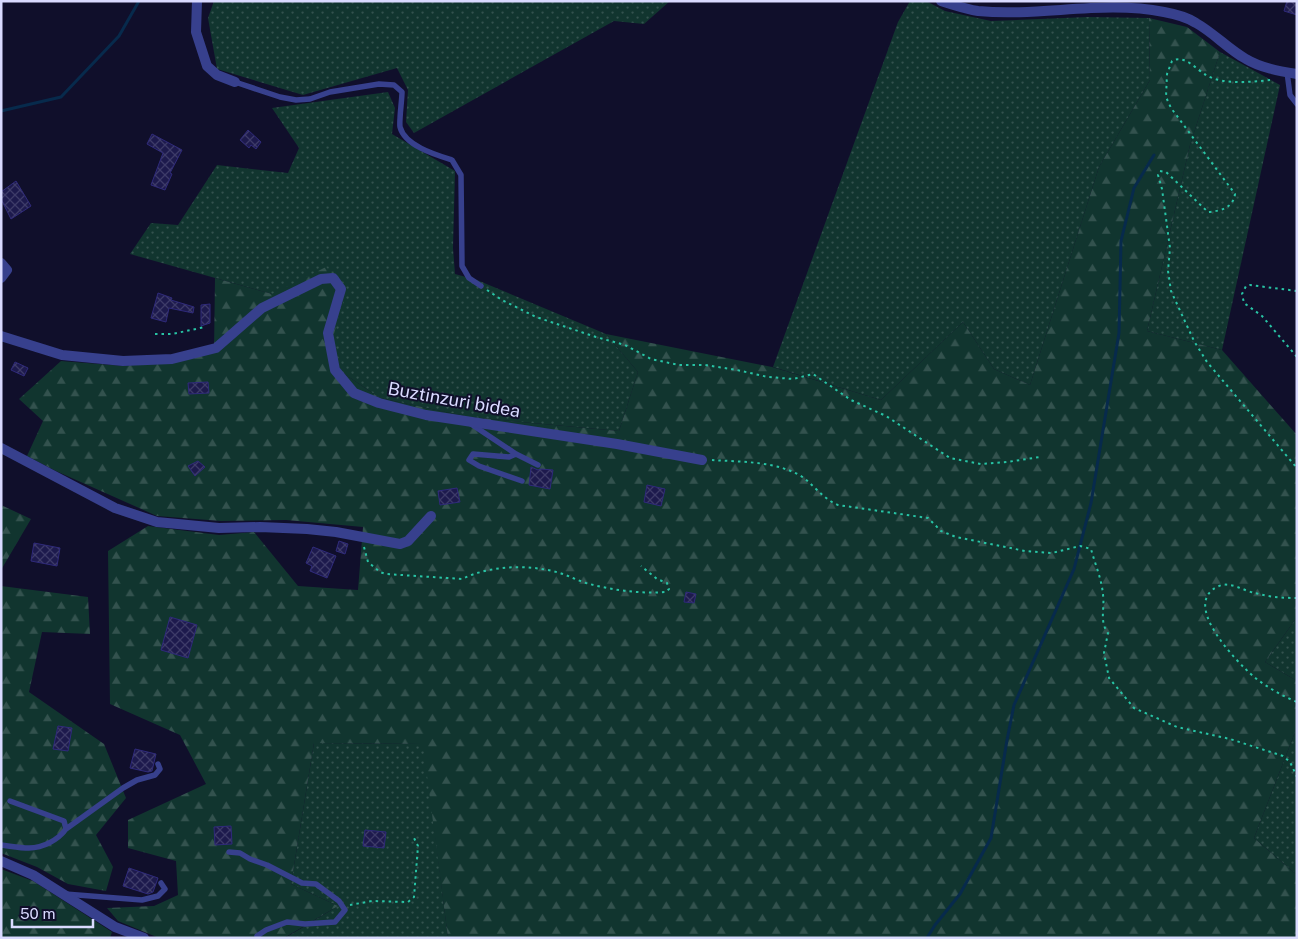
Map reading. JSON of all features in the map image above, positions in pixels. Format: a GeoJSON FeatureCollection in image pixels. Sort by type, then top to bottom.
{"type":"FeatureCollection","features":[{"type":"Feature","properties":{"kind":"street"},"geometry":{"type":"LineString","coordinates":[[197,1],[196,32],[206,66],[217,75],[235,82]]}},
{"type":"Feature","properties":{"kind":"street"},"geometry":{"type":"LineString","coordinates":[[941,1],[961,8],[993,12],[1045,11],[1093,4],[1150,9],[1188,18],[1246,59],[1260,66],[1292,73]]}},
{"type":"Feature","properties":{"kind":"street"},"geometry":{"type":"LineString","coordinates":[[1,263],[7,270],[1,278]]}},
{"type":"Feature","properties":{"kind":"street","name":"Buztinzuri bidea"},"geometry":{"type":"LineString","coordinates":[[1,336],[62,355],[123,361],[172,359],[216,348],[262,308],[321,279],[333,278],[341,288],[328,333],[335,370],[354,393],[378,403],[426,415],[618,444],[702,460]]}},
{"type":"Feature","properties":{"kind":"street"},"geometry":{"type":"LineString","coordinates":[[1,448],[115,508],[157,522],[219,528],[307,529],[336,532],[400,544],[408,541],[431,516]]}},
{"type":"Feature","properties":{"kind":"street"},"geometry":{"type":"LineString","coordinates":[[1,861],[34,875],[115,927],[144,938]]}},
{"type":"Feature","properties":{"kind":"lane"},"geometry":{"type":"LineString","coordinates":[[1292,73],[1290,96],[1297,104]]}},
{"type":"Feature","properties":{"kind":"lane"},"geometry":{"type":"LineString","coordinates":[[235,82],[280,97],[296,100],[310,99],[330,92],[379,84],[394,85],[402,92],[400,128],[409,140],[422,149],[452,160],[461,175],[462,266],[469,278],[480,286]]}},
{"type":"Feature","properties":{"kind":"lane"},"geometry":{"type":"LineString","coordinates":[[467,421],[516,454],[538,465]]}},
{"type":"Feature","properties":{"kind":"lane"},"geometry":{"type":"LineString","coordinates":[[516,454],[509,457],[473,454],[469,460],[479,466],[522,481]]}},
{"type":"Feature","properties":{"kind":"lane"},"geometry":{"type":"LineString","coordinates":[[1,845],[30,848],[44,845],[60,837],[66,829],[123,788],[137,780],[155,775],[160,769],[158,764]]}},
{"type":"Feature","properties":{"kind":"lane"},"geometry":{"type":"LineString","coordinates":[[10,801],[64,821],[66,829]]}},
{"type":"Feature","properties":{"kind":"lane"},"geometry":{"type":"LineString","coordinates":[[229,852],[240,853],[302,883],[316,884],[330,893],[345,910],[335,922],[305,924],[287,922],[266,930],[257,936],[258,938]]}},
{"type":"Feature","properties":{"kind":"lane"},"geometry":{"type":"LineString","coordinates":[[62,894],[142,900],[158,896],[165,889],[160,884]]}},
{"type":"Feature","properties":{"kind":"path"},"geometry":{"type":"LineString","coordinates":[[1292,73],[1274,80],[1241,83],[1208,77],[1183,59],[1176,58],[1172,61],[1167,74],[1166,97],[1171,108],[1235,194],[1234,200],[1228,207],[1208,212],[1166,172],[1160,171],[1158,175],[1170,242],[1168,271],[1171,291],[1194,341],[1207,362],[1297,468]]}},
{"type":"Feature","properties":{"kind":"path"},"geometry":{"type":"LineString","coordinates":[[1297,291],[1250,285],[1246,286],[1242,294],[1244,303],[1271,325],[1297,357]]}},
{"type":"Feature","properties":{"kind":"path"},"geometry":{"type":"LineString","coordinates":[[480,286],[502,300],[536,316],[596,338],[625,344],[651,359],[679,365],[705,365],[768,377],[793,378],[813,374],[851,400],[886,416],[950,458],[981,464],[1040,457]]}},
{"type":"Feature","properties":{"kind":"path"},"geometry":{"type":"LineString","coordinates":[[155,334],[172,334],[205,327]]}},
{"type":"Feature","properties":{"kind":"path"},"geometry":{"type":"LineString","coordinates":[[702,460],[770,464],[802,477],[831,502],[838,505],[928,518],[941,531],[956,537],[1052,553],[1080,546],[1091,549],[1103,595],[1102,614],[1105,630],[1108,634],[1104,653],[1108,678],[1134,708],[1177,727],[1230,739],[1283,756],[1290,762],[1297,777]]}},
{"type":"Feature","properties":{"kind":"path"},"geometry":{"type":"LineString","coordinates":[[362,537],[368,562],[374,568],[386,574],[462,580],[470,576],[504,568],[522,567],[539,568],[562,573],[584,583],[616,590],[666,592],[669,589],[667,583],[657,580],[641,566]]}},
{"type":"Feature","properties":{"kind":"path"},"geometry":{"type":"LineString","coordinates":[[1297,598],[1279,598],[1254,593],[1227,584],[1218,586],[1204,600],[1205,612],[1235,658],[1266,686],[1297,702]]}},
{"type":"Feature","properties":{"kind":"path"},"geometry":{"type":"LineString","coordinates":[[343,906],[372,901],[408,902],[414,897],[418,846],[414,838]]}},
{"type":"Feature","properties":{"kind":"green space"},"geometry":{"type":"Polygon","coordinates":[[[214,1],[670,1],[644,24],[614,21],[414,133],[406,122],[408,90],[397,68],[303,95],[217,69],[208,18],[214,1]]]}},
{"type":"Feature","properties":{"kind":"green space"},"geometry":{"type":"Polygon","coordinates":[[[910,1],[926,1],[945,11],[991,21],[1088,17],[1149,18],[1150,80],[1099,167],[1030,385],[994,369],[963,322],[881,400],[773,367],[898,22],[910,1]]]}},
{"type":"Feature","properties":{"kind":"green space"},"geometry":{"type":"Polygon","coordinates":[[[1149,18],[1187,27],[1220,52],[1190,145],[1147,331],[1222,350],[1297,435],[1297,617],[1265,662],[1297,681],[1297,727],[1254,838],[1297,875],[1297,938],[448,938],[423,744],[314,743],[291,884],[338,906],[284,938],[159,938],[118,921],[107,908],[154,906],[178,895],[176,861],[128,848],[128,820],[206,784],[180,735],[110,704],[108,551],[148,526],[219,535],[254,532],[298,586],[358,590],[363,527],[286,520],[221,521],[157,516],[27,456],[43,421],[19,399],[61,361],[124,366],[214,353],[215,278],[272,294],[326,267],[347,289],[333,337],[340,371],[380,398],[469,417],[619,431],[638,372],[606,334],[772,367],[881,400],[963,322],[994,369],[1030,385],[1099,167],[1150,80],[1149,18]]]}},
{"type":"Feature","properties":{"kind":"green space"},"geometry":{"type":"Polygon","coordinates":[[[1220,52],[1280,85],[1222,350],[1147,331],[1190,145],[1220,52]]]}},
{"type":"Feature","properties":{"kind":"green space"},"geometry":{"type":"Polygon","coordinates":[[[388,92],[395,108],[392,134],[455,171],[453,248],[455,274],[477,280],[606,334],[638,372],[619,431],[469,417],[380,398],[340,371],[333,337],[272,294],[130,254],[151,223],[178,225],[217,165],[288,173],[299,148],[272,108],[388,92]]]}},
{"type":"Feature","properties":{"kind":"green space"},"geometry":{"type":"Polygon","coordinates":[[[1,505],[31,519],[1,570],[1,505]]]}},
{"type":"Feature","properties":{"kind":"green space"},"geometry":{"type":"Polygon","coordinates":[[[1,586],[88,597],[90,634],[42,632],[29,692],[104,744],[126,798],[96,835],[113,867],[106,891],[68,884],[37,867],[1,853],[1,586]]]}},
{"type":"Feature","properties":{"kind":"green space"},"geometry":{"type":"Polygon","coordinates":[[[1297,617],[1297,681],[1265,662],[1297,617]]]}},
{"type":"Feature","properties":{"kind":"green space"},"geometry":{"type":"Polygon","coordinates":[[[1297,727],[1297,875],[1254,838],[1297,727]]]}},
{"type":"Feature","properties":{"kind":"green space"},"geometry":{"type":"Polygon","coordinates":[[[314,743],[424,744],[448,938],[285,938],[338,906],[291,884],[314,743]]]}},
{"type":"Feature","properties":{"kind":"green space"},"geometry":{"type":"Polygon","coordinates":[[[1,869],[33,881],[112,932],[110,938],[1,938],[1,869]]]}},
{"type":"Feature","properties":{"kind":"building"},"geometry":{"type":"Polygon","coordinates":[[[1287,1],[1297,1],[1297,15],[1284,11],[1287,1]]]}},
{"type":"Feature","properties":{"kind":"building"},"geometry":{"type":"Polygon","coordinates":[[[248,130],[261,142],[256,149],[251,145],[249,148],[240,140],[248,130]]]}},
{"type":"Feature","properties":{"kind":"building"},"geometry":{"type":"Polygon","coordinates":[[[152,134],[182,150],[170,173],[172,174],[165,190],[151,185],[163,153],[147,144],[152,134]]]}},
{"type":"Feature","properties":{"kind":"building"},"geometry":{"type":"Polygon","coordinates":[[[16,181],[31,206],[11,219],[1,199],[1,192],[16,181]]]}},
{"type":"Feature","properties":{"kind":"building"},"geometry":{"type":"Polygon","coordinates":[[[158,293],[172,298],[171,300],[194,307],[193,313],[169,308],[166,322],[151,318],[158,293]]]}},
{"type":"Feature","properties":{"kind":"building"},"geometry":{"type":"Polygon","coordinates":[[[210,304],[210,323],[201,326],[201,305],[210,304]]]}},
{"type":"Feature","properties":{"kind":"building"},"geometry":{"type":"Polygon","coordinates":[[[15,362],[28,368],[24,376],[11,370],[15,362]]]}},
{"type":"Feature","properties":{"kind":"building"},"geometry":{"type":"Polygon","coordinates":[[[208,382],[209,393],[189,394],[188,383],[208,382]]]}},
{"type":"Feature","properties":{"kind":"building"},"geometry":{"type":"Polygon","coordinates":[[[198,461],[205,467],[195,476],[188,466],[198,461]]]}},
{"type":"Feature","properties":{"kind":"building"},"geometry":{"type":"Polygon","coordinates":[[[531,467],[538,470],[553,470],[550,489],[529,485],[531,467]]]}},
{"type":"Feature","properties":{"kind":"building"},"geometry":{"type":"Polygon","coordinates":[[[647,485],[665,489],[661,506],[644,502],[647,485]]]}},
{"type":"Feature","properties":{"kind":"building"},"geometry":{"type":"Polygon","coordinates":[[[457,488],[460,502],[440,505],[438,491],[457,488]]]}},
{"type":"Feature","properties":{"kind":"building"},"geometry":{"type":"Polygon","coordinates":[[[339,541],[348,544],[345,554],[336,551],[339,541]]]}},
{"type":"Feature","properties":{"kind":"building"},"geometry":{"type":"Polygon","coordinates":[[[34,543],[60,548],[57,566],[31,561],[34,543]]]}},
{"type":"Feature","properties":{"kind":"building"},"geometry":{"type":"Polygon","coordinates":[[[313,547],[336,556],[327,578],[310,571],[312,566],[306,563],[313,547]]]}},
{"type":"Feature","properties":{"kind":"building"},"geometry":{"type":"Polygon","coordinates":[[[686,592],[696,594],[694,603],[684,602],[686,592]]]}},
{"type":"Feature","properties":{"kind":"building"},"geometry":{"type":"Polygon","coordinates":[[[170,617],[197,625],[188,658],[161,650],[170,617]]]}},
{"type":"Feature","properties":{"kind":"building"},"geometry":{"type":"Polygon","coordinates":[[[58,726],[72,728],[68,751],[53,749],[58,726]]]}},
{"type":"Feature","properties":{"kind":"building"},"geometry":{"type":"Polygon","coordinates":[[[135,749],[156,754],[152,771],[148,772],[130,768],[135,749]]]}},
{"type":"Feature","properties":{"kind":"building"},"geometry":{"type":"Polygon","coordinates":[[[231,826],[232,844],[215,845],[214,827],[231,826]]]}},
{"type":"Feature","properties":{"kind":"building"},"geometry":{"type":"Polygon","coordinates":[[[365,830],[386,832],[384,848],[363,846],[365,830]]]}},
{"type":"Feature","properties":{"kind":"building"},"geometry":{"type":"Polygon","coordinates":[[[129,868],[158,878],[153,892],[148,894],[123,886],[129,868]]]}},
{"type":"Feature","properties":{"kind":"waterway"},"geometry":{"type":"LineString","coordinates":[[1,111],[61,97],[119,36],[139,1]]}},
{"type":"Feature","properties":{"kind":"waterway"},"geometry":{"type":"LineString","coordinates":[[927,938],[960,894],[991,838],[1014,705],[1074,569],[1091,503],[1119,333],[1121,241],[1134,188],[1154,155]]}}]}
